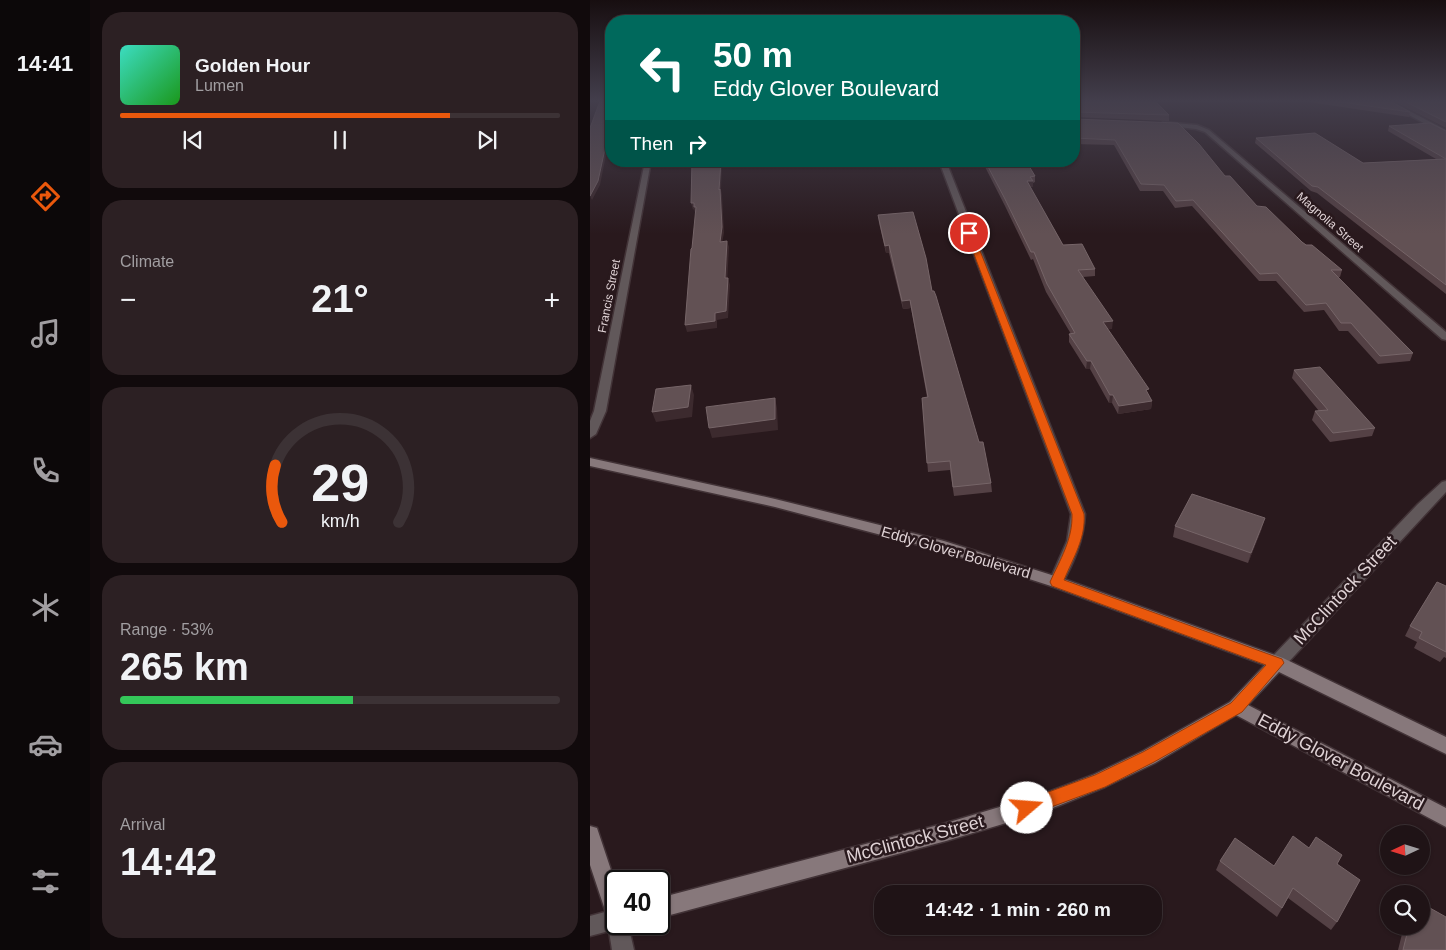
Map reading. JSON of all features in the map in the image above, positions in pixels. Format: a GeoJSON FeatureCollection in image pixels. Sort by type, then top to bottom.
{"type":"FeatureCollection","features":[{"type":"Feature","properties":{"kind":"street","name":"Magnolia Street"},"geometry":{"type":"LineString","coordinates":[[1224,145],[1446,337]]}},
{"type":"Feature","properties":{"kind":"street","name":"Francis Street"},"geometry":{"type":"LineString","coordinates":[[590,434],[600,411],[647,167]]}},
{"type":"Feature","properties":{"kind":"street"},"geometry":{"type":"LineString","coordinates":[[944,167],[1078,514],[1079,527],[1076,538],[1056,582]]}},
{"type":"Feature","properties":{"kind":"street","name":"Eddy Glover Boulevard"},"geometry":{"type":"LineString","coordinates":[[590,462],[775,503],[944,546],[1056,582],[1277,663],[1446,746]]}},
{"type":"Feature","properties":{"kind":"street","name":"McClintock Street"},"geometry":{"type":"LineString","coordinates":[[670,905],[946,832],[1043,803],[1100,781],[1149,757],[1236,707],[1423,507],[1446,485]]}},
{"type":"Feature","properties":{"kind":"street","name":"Eddy Glover Boulevard"},"geometry":{"type":"LineString","coordinates":[[1236,707],[1446,818]]}},
{"type":"Feature","properties":{"kind":"street"},"geometry":{"type":"LineString","coordinates":[[590,836],[605,882]]}},
{"type":"Feature","properties":{"kind":"street"},"geometry":{"type":"LineString","coordinates":[[590,926],[605,922]]}},
{"type":"Feature","properties":{"kind":"street"},"geometry":{"type":"LineString","coordinates":[[620,935],[623,950]]}},
{"type":"Feature","properties":{"kind":"building"},"geometry":{"type":"Polygon","coordinates":[[[590,145],[605,145],[598,181],[590,196],[590,145]]]}},
{"type":"Feature","properties":{"kind":"building"},"geometry":{"type":"Polygon","coordinates":[[[1118,145],[1200,145],[1225,176],[1230,176],[1257,206],[1266,207],[1302,242],[1306,245],[1312,245],[1342,270],[1331,270],[1413,353],[1380,356],[1351,323],[1341,323],[1326,303],[1306,305],[1277,273],[1260,274],[1193,200],[1176,201],[1164,185],[1141,184],[1118,145]]]}},
{"type":"Feature","properties":{"kind":"building"},"geometry":{"type":"Polygon","coordinates":[[[1265,145],[1335,145],[1363,163],[1446,159],[1446,285],[1318,187],[1312,186],[1265,145]]]}},
{"type":"Feature","properties":{"kind":"building"},"geometry":{"type":"Polygon","coordinates":[[[1422,145],[1446,145],[1446,159],[1422,145]]]}},
{"type":"Feature","properties":{"kind":"building"},"geometry":{"type":"Polygon","coordinates":[[[692,167],[721,167],[719,190],[722,227],[720,242],[727,241],[725,278],[728,278],[726,311],[715,313],[715,321],[685,325],[696,207],[694,207],[694,203],[691,203],[692,167]]]}},
{"type":"Feature","properties":{"kind":"building"},"geometry":{"type":"Polygon","coordinates":[[[988,167],[1030,167],[1035,176],[1030,177],[1033,181],[1027,181],[1063,245],[1082,244],[1095,269],[1078,270],[1113,321],[1103,322],[1149,389],[1146,390],[1152,401],[1119,406],[1113,395],[1110,395],[1091,361],[1087,361],[1069,334],[1075,333],[1047,284],[1034,252],[1031,252],[988,167]]]}},
{"type":"Feature","properties":{"kind":"building"},"geometry":{"type":"Polygon","coordinates":[[[913,212],[926,258],[932,291],[934,291],[936,296],[979,442],[983,442],[991,483],[953,487],[950,461],[927,463],[922,398],[928,397],[910,300],[902,301],[889,245],[885,246],[878,215],[913,212]]]}},
{"type":"Feature","properties":{"kind":"building"},"geometry":{"type":"Polygon","coordinates":[[[1320,367],[1375,428],[1333,433],[1315,411],[1328,410],[1294,370],[1320,367]]]}},
{"type":"Feature","properties":{"kind":"building"},"geometry":{"type":"Polygon","coordinates":[[[691,385],[688,407],[652,412],[656,389],[691,385]]]}},
{"type":"Feature","properties":{"kind":"building"},"geometry":{"type":"Polygon","coordinates":[[[775,398],[775,419],[709,428],[706,407],[775,398]]]}},
{"type":"Feature","properties":{"kind":"building"},"geometry":{"type":"Polygon","coordinates":[[[1192,494],[1265,518],[1251,553],[1175,526],[1192,494]]]}},
{"type":"Feature","properties":{"kind":"building"},"geometry":{"type":"Polygon","coordinates":[[[1437,582],[1446,586],[1446,652],[1419,638],[1422,632],[1410,626],[1437,582]]]}},
{"type":"Feature","properties":{"kind":"building"},"geometry":{"type":"Polygon","coordinates":[[[1293,836],[1309,848],[1316,837],[1342,855],[1337,864],[1360,880],[1337,922],[1293,888],[1282,908],[1220,861],[1235,838],[1274,866],[1293,836]]]}},
{"type":"Feature","properties":{"kind":"building"},"geometry":{"type":"Polygon","coordinates":[[[1430,908],[1446,917],[1446,950],[1403,950],[1407,935],[1430,935],[1430,908]]]}},
{"type":"Feature","properties":{"kind":"route"},"geometry":{"type":"LineString","coordinates":[[969,233],[1078,514],[1079,527],[1076,538],[1056,582],[1277,663],[1236,707],[1149,757],[1100,781],[1027,808]]}}]}
